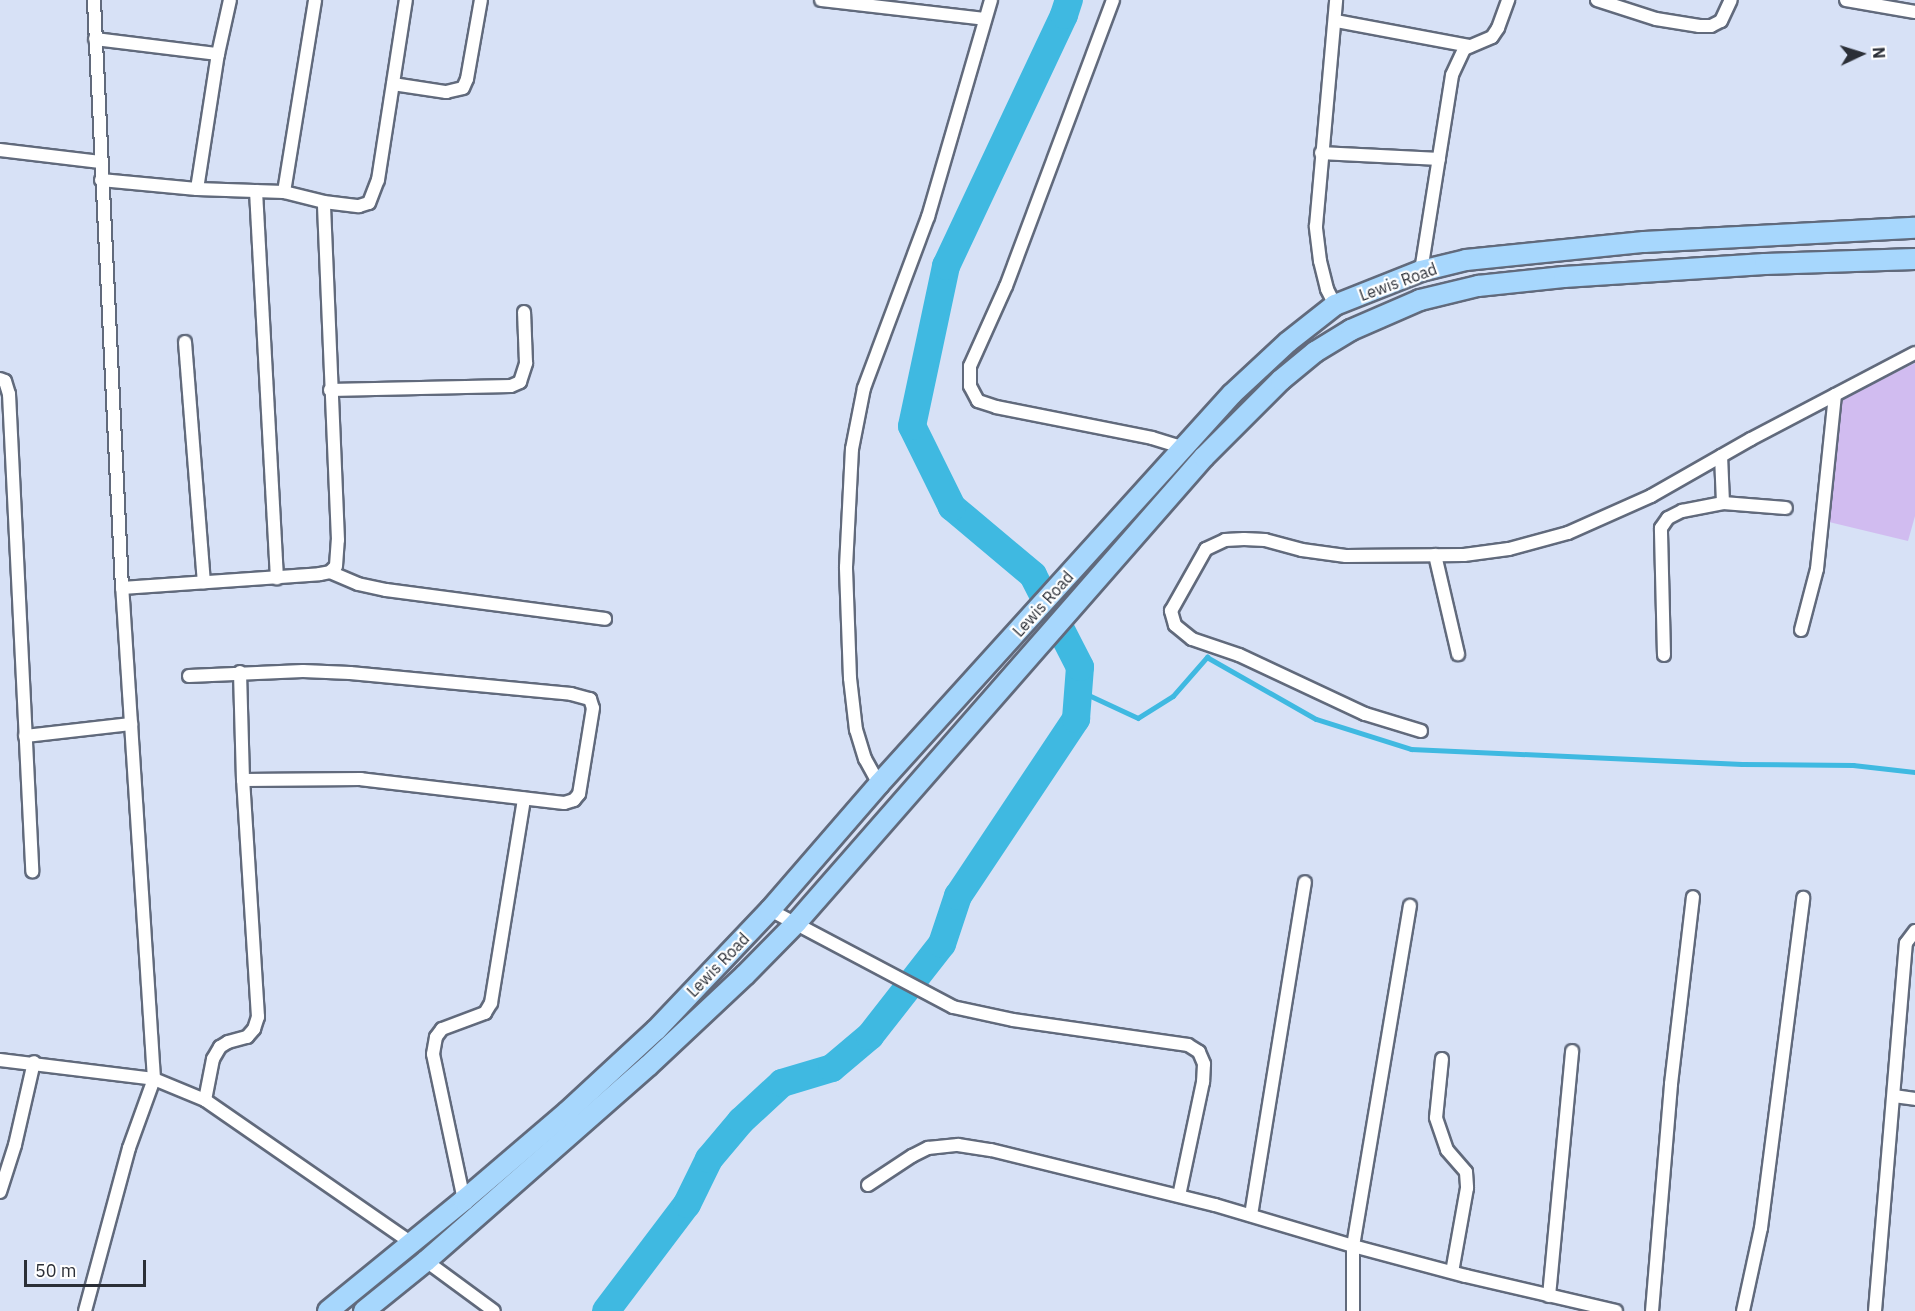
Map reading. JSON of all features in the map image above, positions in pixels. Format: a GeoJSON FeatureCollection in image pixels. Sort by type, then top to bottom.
{"type":"FeatureCollection","features":[{"type":"Feature","properties":{"kind":"main road","name":"Lewis Road"},"geometry":{"type":"LineString","coordinates":[[328,1311],[413,1244],[567,1112],[656,1030],[770,910],[879,784],[1232,394],[1288,342],[1335,305],[1421,271],[1466,260],[1644,242],[1915,228]]}},
{"type":"Feature","properties":{"kind":"main road","name":"Lewis Road"},"geometry":{"type":"LineString","coordinates":[[364,1311],[426,1261],[648,1066],[797,922],[1181,484],[1281,380],[1316,352],[1350,330],[1401,308],[1448,292],[1515,281],[1765,264],[1915,259]]}},
{"type":"Feature","properties":{"kind":"main road"},"geometry":{"type":"LineString","coordinates":[[1393,282],[1401,308]]}},
{"type":"Feature","properties":{"kind":"street"},"geometry":{"type":"LineString","coordinates":[[85,1311],[129,1148],[154,1079],[122,588],[94,0]]}},
{"type":"Feature","properties":{"kind":"street"},"geometry":{"type":"LineString","coordinates":[[197,189],[218,54],[230,0]]}},
{"type":"Feature","properties":{"kind":"street"},"geometry":{"type":"LineString","coordinates":[[284,192],[315,0]]}},
{"type":"Feature","properties":{"kind":"street"},"geometry":{"type":"LineString","coordinates":[[101,180],[197,189],[284,192],[324,202],[359,206],[369,203],[378,180],[406,0]]}},
{"type":"Feature","properties":{"kind":"street"},"geometry":{"type":"LineString","coordinates":[[393,84],[446,92],[463,87],[467,79],[482,0]]}},
{"type":"Feature","properties":{"kind":"street"},"geometry":{"type":"LineString","coordinates":[[821,0],[985,19]]}},
{"type":"Feature","properties":{"kind":"street"},"geometry":{"type":"LineString","coordinates":[[879,784],[865,759],[856,730],[850,678],[846,567],[852,449],[864,388],[928,217],[991,0]]}},
{"type":"Feature","properties":{"kind":"street"},"geometry":{"type":"LineString","coordinates":[[1113,0],[1006,286],[970,366],[970,386],[978,401],[996,407],[1152,438],[1184,448]]}},
{"type":"Feature","properties":{"kind":"street"},"geometry":{"type":"LineString","coordinates":[[1335,305],[1320,261],[1316,226],[1321,153],[1336,21],[1336,0]]}},
{"type":"Feature","properties":{"kind":"street"},"geometry":{"type":"LineString","coordinates":[[1421,271],[1452,75],[1458,58],[1470,46],[1492,37],[1498,28],[1508,0]]}},
{"type":"Feature","properties":{"kind":"street"},"geometry":{"type":"LineString","coordinates":[[1597,0],[1656,18],[1699,26],[1712,26],[1721,21],[1731,0]]}},
{"type":"Feature","properties":{"kind":"street"},"geometry":{"type":"LineString","coordinates":[[1846,0],[1915,12]]}},
{"type":"Feature","properties":{"kind":"street"},"geometry":{"type":"LineString","coordinates":[[1336,21],[1470,46]]}},
{"type":"Feature","properties":{"kind":"street"},"geometry":{"type":"LineString","coordinates":[[95,39],[218,54]]}},
{"type":"Feature","properties":{"kind":"street"},"geometry":{"type":"LineString","coordinates":[[0,150],[100,162]]}},
{"type":"Feature","properties":{"kind":"street"},"geometry":{"type":"LineString","coordinates":[[1321,153],[1439,159]]}},
{"type":"Feature","properties":{"kind":"street"},"geometry":{"type":"LineString","coordinates":[[256,191],[277,578]]}},
{"type":"Feature","properties":{"kind":"street"},"geometry":{"type":"LineString","coordinates":[[324,202],[338,554],[336,566],[330,572]]}},
{"type":"Feature","properties":{"kind":"street"},"geometry":{"type":"LineString","coordinates":[[330,390],[512,386],[520,382],[526,363],[524,312]]}},
{"type":"Feature","properties":{"kind":"street"},"geometry":{"type":"LineString","coordinates":[[185,342],[204,582]]}},
{"type":"Feature","properties":{"kind":"street"},"geometry":{"type":"LineString","coordinates":[[1421,731],[1365,714],[1239,655],[1192,639],[1175,625],[1171,611],[1206,549],[1225,540],[1265,540],[1302,550],[1346,556],[1435,555],[1509,549],[1568,533],[1651,496],[1721,456],[1915,353]]}},
{"type":"Feature","properties":{"kind":"street"},"geometry":{"type":"LineString","coordinates":[[0,378],[5,381],[9,394],[32,871]]}},
{"type":"Feature","properties":{"kind":"street"},"geometry":{"type":"LineString","coordinates":[[1801,630],[1817,570],[1835,395]]}},
{"type":"Feature","properties":{"kind":"street"},"geometry":{"type":"LineString","coordinates":[[1721,456],[1723,503]]}},
{"type":"Feature","properties":{"kind":"street"},"geometry":{"type":"LineString","coordinates":[[1664,655],[1661,528],[1668,518],[1682,511],[1723,503],[1786,508]]}},
{"type":"Feature","properties":{"kind":"street"},"geometry":{"type":"LineString","coordinates":[[1435,555],[1458,654]]}},
{"type":"Feature","properties":{"kind":"street"},"geometry":{"type":"LineString","coordinates":[[122,588],[277,578],[330,572],[358,584],[386,590],[605,619]]}},
{"type":"Feature","properties":{"kind":"street"},"geometry":{"type":"LineString","coordinates":[[189,676],[303,670],[350,673],[571,694],[590,699],[593,708],[579,794],[574,800],[564,803],[361,779],[243,780]]}},
{"type":"Feature","properties":{"kind":"street"},"geometry":{"type":"LineString","coordinates":[[206,1100],[213,1059],[220,1047],[228,1042],[247,1037],[254,1029],[258,1017],[243,780],[240,672]]}},
{"type":"Feature","properties":{"kind":"street"},"geometry":{"type":"LineString","coordinates":[[25,736],[130,724]]}},
{"type":"Feature","properties":{"kind":"street"},"geometry":{"type":"LineString","coordinates":[[464,1200],[433,1054],[435,1037],[442,1029],[485,1012],[492,1004],[524,799]]}},
{"type":"Feature","properties":{"kind":"street"},"geometry":{"type":"LineString","coordinates":[[1251,1215],[1305,882]]}},
{"type":"Feature","properties":{"kind":"street"},"geometry":{"type":"LineString","coordinates":[[1652,1311],[1671,1084],[1692,897]]}},
{"type":"Feature","properties":{"kind":"street"},"geometry":{"type":"LineString","coordinates":[[1743,1311],[1761,1228],[1803,898]]}},
{"type":"Feature","properties":{"kind":"street"},"geometry":{"type":"LineString","coordinates":[[1353,1311],[1353,1246],[1410,906]]}},
{"type":"Feature","properties":{"kind":"street"},"geometry":{"type":"LineString","coordinates":[[770,910],[797,922],[872,966],[953,1007],[1013,1020],[1188,1045],[1199,1052],[1204,1064],[1203,1082],[1179,1196]]}},
{"type":"Feature","properties":{"kind":"street"},"geometry":{"type":"LineString","coordinates":[[1875,1311],[1906,943],[1915,931]]}},
{"type":"Feature","properties":{"kind":"street"},"geometry":{"type":"LineString","coordinates":[[1549,1296],[1572,1051]]}},
{"type":"Feature","properties":{"kind":"street"},"geometry":{"type":"LineString","coordinates":[[0,1059],[154,1079],[206,1100],[276,1151],[413,1244]]}},
{"type":"Feature","properties":{"kind":"street"},"geometry":{"type":"LineString","coordinates":[[1442,1059],[1436,1118],[1447,1150],[1466,1172],[1467,1188],[1452,1272]]}},
{"type":"Feature","properties":{"kind":"street"},"geometry":{"type":"LineString","coordinates":[[0,1192],[15,1145],[34,1062]]}},
{"type":"Feature","properties":{"kind":"street"},"geometry":{"type":"LineString","coordinates":[[1894,1096],[1915,1099]]}},
{"type":"Feature","properties":{"kind":"street"},"geometry":{"type":"LineString","coordinates":[[868,1185],[912,1156],[928,1149],[958,1145],[991,1150],[1251,1215],[1353,1246],[1452,1272],[1616,1311]]}},
{"type":"Feature","properties":{"kind":"street"},"geometry":{"type":"LineString","coordinates":[[426,1261],[494,1311]]}},
{"type":"Feature","properties":{"kind":"shaded area"},"geometry":{"type":"Polygon","coordinates":[[[1915,363],[1915,516],[1908,541],[1829,522],[1842,399],[1915,363]]]}},
{"type":"Feature","properties":{"kind":"waterway"},"geometry":{"type":"LineString","coordinates":[[606,1311],[687,1204],[709,1159],[741,1121],[782,1083],[832,1068],[870,1036],[942,944],[958,896],[1076,719],[1080,667],[1033,575],[952,507],[912,426],[946,266],[1069,0]]}},
{"type":"Feature","properties":{"kind":"waterway"},"geometry":{"type":"LineString","coordinates":[[1078,690],[1138,718],[1173,696],[1207,657],[1316,719],[1411,749],[1742,764],[1853,765],[1915,772]]}}]}
